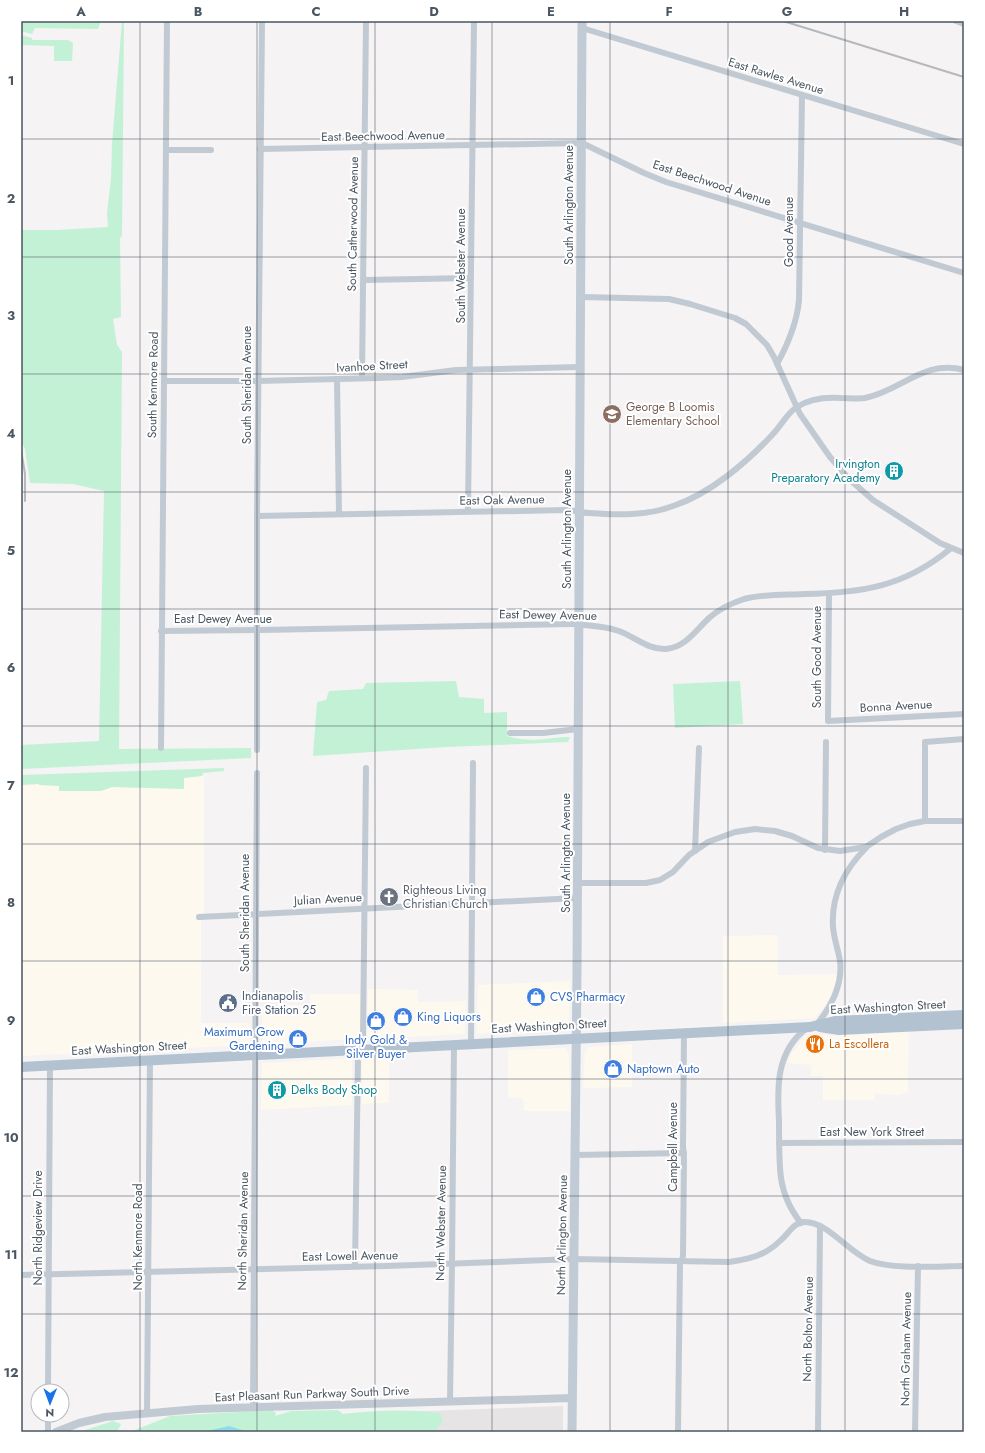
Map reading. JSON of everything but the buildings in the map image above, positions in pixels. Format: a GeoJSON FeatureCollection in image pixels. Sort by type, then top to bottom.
{"type":"FeatureCollection","features":[{"type":"Feature","properties":{"kind":"main road","name":"South Arlington Avenue"},"geometry":{"type":"LineString","coordinates":[[576,1038],[582,24]]}},
{"type":"Feature","properties":{"kind":"main road","name":"East Washington Street"},"geometry":{"type":"LineString","coordinates":[[21,1067],[812,1026],[835,1021],[964,1015]]}},
{"type":"Feature","properties":{"kind":"main road","name":"East Washington Street"},"geometry":{"type":"LineString","coordinates":[[812,1026],[839,1030],[964,1024]]}},
{"type":"Feature","properties":{"kind":"main road","name":"North Arlington Avenue"},"geometry":{"type":"LineString","coordinates":[[572,1432],[576,1038]]}},
{"type":"Feature","properties":{"kind":"street","name":"South Kenmore Road"},"geometry":{"type":"LineString","coordinates":[[161,748],[167,21]]}},
{"type":"Feature","properties":{"kind":"street","name":"South Sheridan Avenue"},"geometry":{"type":"LineString","coordinates":[[257,750],[257,516],[262,21]]}},
{"type":"Feature","properties":{"kind":"street","name":"South Catherwood Avenue"},"geometry":{"type":"LineString","coordinates":[[362,378],[366,21]]}},
{"type":"Feature","properties":{"kind":"street","name":"South Webster Avenue"},"geometry":{"type":"LineString","coordinates":[[468,511],[471,369],[474,21]]}},
{"type":"Feature","properties":{"kind":"street"},"geometry":{"type":"LineString","coordinates":[[956,21],[964,24]]}},
{"type":"Feature","properties":{"kind":"street","name":"East Rawles Avenue"},"geometry":{"type":"LineString","coordinates":[[582,24],[802,95],[964,144]]}},
{"type":"Feature","properties":{"kind":"street","name":"Good Avenue"},"geometry":{"type":"LineString","coordinates":[[777,364],[792,333],[799,306],[802,95]]}},
{"type":"Feature","properties":{"kind":"street","name":"East Beechwood Avenue"},"geometry":{"type":"LineString","coordinates":[[260,149],[582,142],[661,180],[964,273]]}},
{"type":"Feature","properties":{"kind":"street"},"geometry":{"type":"LineString","coordinates":[[166,150],[211,150]]}},
{"type":"Feature","properties":{"kind":"street"},"geometry":{"type":"LineString","coordinates":[[364,280],[472,278]]}},
{"type":"Feature","properties":{"kind":"street"},"geometry":{"type":"LineString","coordinates":[[581,297],[669,299],[735,318],[746,324],[770,350],[796,407],[830,457],[849,479],[878,503],[950,549],[964,553]]}},
{"type":"Feature","properties":{"kind":"street","name":"Ivanhoe Street"},"geometry":{"type":"LineString","coordinates":[[164,381],[337,379],[396,377],[471,369],[580,367]]}},
{"type":"Feature","properties":{"kind":"street","name":"East Oak Avenue"},"geometry":{"type":"LineString","coordinates":[[257,516],[566,510],[587,513],[643,513],[660,510],[680,504],[715,484],[744,462],[773,434],[796,407],[819,399],[831,397],[856,398],[881,393],[920,373],[936,368],[954,368],[964,370]]}},
{"type":"Feature","properties":{"kind":"street"},"geometry":{"type":"LineString","coordinates":[[337,379],[339,514]]}},
{"type":"Feature","properties":{"kind":"street","name":"East Dewey Avenue"},"geometry":{"type":"LineString","coordinates":[[161,630],[579,625],[612,629],[648,646],[665,649],[687,641],[714,614],[729,605],[742,600],[762,596],[863,590],[888,584],[917,571],[950,549]]}},
{"type":"Feature","properties":{"kind":"street","name":"South Good Avenue"},"geometry":{"type":"LineString","coordinates":[[828,721],[829,593]]}},
{"type":"Feature","properties":{"kind":"street","name":"Bonna Avenue"},"geometry":{"type":"LineString","coordinates":[[828,721],[964,714]]}},
{"type":"Feature","properties":{"kind":"street"},"geometry":{"type":"LineString","coordinates":[[510,733],[543,733],[578,729]]}},
{"type":"Feature","properties":{"kind":"street"},"geometry":{"type":"LineString","coordinates":[[924,821],[925,742],[964,739]]}},
{"type":"Feature","properties":{"kind":"street"},"geometry":{"type":"LineString","coordinates":[[825,850],[826,742]]}},
{"type":"Feature","properties":{"kind":"street"},"geometry":{"type":"LineString","coordinates":[[695,851],[699,748]]}},
{"type":"Feature","properties":{"kind":"street"},"geometry":{"type":"LineString","coordinates":[[471,1043],[473,762]]}},
{"type":"Feature","properties":{"kind":"street"},"geometry":{"type":"LineString","coordinates":[[355,1266],[358,1056],[363,1041],[366,768]]}},
{"type":"Feature","properties":{"kind":"street","name":"South Sheridan Avenue"},"geometry":{"type":"LineString","coordinates":[[255,1054],[257,773]]}},
{"type":"Feature","properties":{"kind":"street"},"geometry":{"type":"LineString","coordinates":[[964,821],[924,821],[896,829],[881,836],[866,847],[848,867],[836,896],[833,911],[833,929],[840,961],[839,981],[834,998],[823,1017],[802,1032],[792,1044],[781,1068],[778,1091],[780,1171],[783,1189],[791,1208],[801,1223],[810,1222],[820,1226],[854,1253],[867,1260],[889,1265],[964,1266]]}},
{"type":"Feature","properties":{"kind":"street"},"geometry":{"type":"LineString","coordinates":[[578,883],[646,883],[654,881],[665,877],[695,851],[708,842],[724,835],[755,829],[781,833],[813,847],[825,850],[840,851],[866,847]]}},
{"type":"Feature","properties":{"kind":"street","name":"Julian Avenue"},"geometry":{"type":"LineString","coordinates":[[199,917],[577,898]]}},
{"type":"Feature","properties":{"kind":"street","name":"Campbell Avenue"},"geometry":{"type":"LineString","coordinates":[[678,1432],[681,1262],[683,1255],[684,1033]]}},
{"type":"Feature","properties":{"kind":"street","name":"North Webster Avenue"},"geometry":{"type":"LineString","coordinates":[[450,1402],[454,1044]]}},
{"type":"Feature","properties":{"kind":"street","name":"North Sheridan Avenue"},"geometry":{"type":"LineString","coordinates":[[253,1408],[255,1054]]}},
{"type":"Feature","properties":{"kind":"street","name":"North Kenmore Road"},"geometry":{"type":"LineString","coordinates":[[148,1413],[150,1060]]}},
{"type":"Feature","properties":{"kind":"street","name":"North Ridgeview Drive"},"geometry":{"type":"LineString","coordinates":[[48,1383],[50,1065]]}},
{"type":"Feature","properties":{"kind":"street","name":"East New York Street"},"geometry":{"type":"LineString","coordinates":[[779,1143],[964,1142]]}},
{"type":"Feature","properties":{"kind":"street"},"geometry":{"type":"LineString","coordinates":[[575,1155],[684,1153]]}},
{"type":"Feature","properties":{"kind":"street","name":"East Lowell Avenue"},"geometry":{"type":"LineString","coordinates":[[21,1275],[148,1273],[574,1259],[729,1262],[757,1256],[772,1247],[794,1226],[801,1223]]}},
{"type":"Feature","properties":{"kind":"street","name":"North Bolton Avenue"},"geometry":{"type":"LineString","coordinates":[[818,1432],[820,1226]]}},
{"type":"Feature","properties":{"kind":"street","name":"North Graham Avenue"},"geometry":{"type":"LineString","coordinates":[[915,1432],[918,1266]]}},
{"type":"Feature","properties":{"kind":"street","name":"East Pleasant Run Parkway South Drive"},"geometry":{"type":"LineString","coordinates":[[56,1432],[96,1419],[198,1409],[572,1398]]}},
{"type":"Feature","properties":{"kind":"shaded area"},"geometry":{"type":"Polygon","coordinates":[[[204,776],[204,917],[201,917],[201,1023],[250,1023],[250,1045],[21,1056],[21,785],[39,784],[59,786],[60,791],[101,791],[112,787],[184,788],[183,778],[204,776]]]}},
{"type":"Feature","properties":{"kind":"shaded area"},"geometry":{"type":"Polygon","coordinates":[[[778,935],[778,975],[836,974],[832,994],[815,1018],[723,1023],[723,936],[778,935]]]}},
{"type":"Feature","properties":{"kind":"shaded area"},"geometry":{"type":"Polygon","coordinates":[[[570,981],[569,1027],[564,1029],[477,1034],[478,985],[570,981]]]}},
{"type":"Feature","properties":{"kind":"shaded area"},"geometry":{"type":"Polygon","coordinates":[[[368,989],[418,990],[418,1002],[466,1001],[465,1034],[367,1039],[368,989]]]}},
{"type":"Feature","properties":{"kind":"shaded area"},"geometry":{"type":"Polygon","coordinates":[[[310,994],[360,994],[360,1039],[262,1044],[262,1006],[310,1005],[310,994]]]}},
{"type":"Feature","properties":{"kind":"shaded area"},"geometry":{"type":"Polygon","coordinates":[[[909,1031],[908,1092],[897,1095],[875,1094],[875,1100],[823,1100],[823,1076],[811,1076],[811,1065],[787,1063],[791,1054],[805,1036],[909,1031]]]}},
{"type":"Feature","properties":{"kind":"shaded area"},"geometry":{"type":"Polygon","coordinates":[[[632,1044],[632,1087],[583,1088],[585,1052],[589,1047],[632,1044]]]}},
{"type":"Feature","properties":{"kind":"shaded area"},"geometry":{"type":"Polygon","coordinates":[[[566,1048],[569,1054],[570,1111],[524,1111],[524,1101],[520,1098],[508,1097],[508,1050],[566,1048]]]}},
{"type":"Feature","properties":{"kind":"shaded area"},"geometry":{"type":"Polygon","coordinates":[[[389,1057],[389,1103],[362,1104],[362,1058],[389,1057]]]}},
{"type":"Feature","properties":{"kind":"shaded area"},"geometry":{"type":"Polygon","coordinates":[[[352,1058],[352,1105],[261,1110],[262,1063],[352,1058]]]}},
{"type":"Feature","properties":{"kind":"shaded area"},"geometry":{"type":"Polygon","coordinates":[[[563,1406],[563,1432],[368,1432],[343,1414],[563,1406]]]}},
{"type":"Feature","properties":{"kind":"green space"},"geometry":{"type":"Polygon","coordinates":[[[21,21],[101,21],[98,29],[35,28],[32,34],[21,31],[21,21]]]}},
{"type":"Feature","properties":{"kind":"green space"},"geometry":{"type":"Polygon","coordinates":[[[122,21],[124,21],[122,236],[120,238],[121,317],[113,319],[117,345],[122,352],[119,749],[251,748],[251,758],[21,769],[21,745],[99,741],[104,491],[73,484],[30,483],[25,449],[21,440],[21,230],[58,230],[108,227],[107,213],[111,178],[112,144],[122,21]]]}},
{"type":"Feature","properties":{"kind":"green space"},"geometry":{"type":"Polygon","coordinates":[[[21,35],[32,38],[32,40],[68,40],[73,43],[72,61],[54,61],[54,46],[21,45],[21,35]]]}},
{"type":"Feature","properties":{"kind":"green space"},"geometry":{"type":"Polygon","coordinates":[[[456,681],[459,697],[484,699],[484,713],[507,712],[507,736],[524,740],[570,737],[568,742],[446,747],[313,756],[317,702],[326,700],[329,691],[363,689],[366,683],[456,681]]]}},
{"type":"Feature","properties":{"kind":"green space"},"geometry":{"type":"Polygon","coordinates":[[[740,681],[743,724],[675,728],[673,684],[740,681]]]}},
{"type":"Feature","properties":{"kind":"green space"},"geometry":{"type":"Polygon","coordinates":[[[224,768],[224,771],[203,773],[202,776],[184,778],[184,789],[112,787],[101,791],[59,791],[59,786],[39,784],[21,785],[21,775],[224,768]]]}},
{"type":"Feature","properties":{"kind":"green space"},"geometry":{"type":"Polygon","coordinates":[[[272,1410],[276,1413],[275,1416],[292,1411],[338,1410],[343,1414],[380,1411],[416,1411],[440,1413],[443,1421],[435,1432],[130,1432],[170,1416],[272,1410]]]}},
{"type":"Feature","properties":{"kind":"green space"},"geometry":{"type":"Polygon","coordinates":[[[113,1421],[121,1424],[117,1432],[79,1432],[113,1421]]]}},
{"type":"Feature","properties":{"kind":"water"},"geometry":{"type":"Polygon","coordinates":[[[229,1426],[248,1432],[203,1432],[229,1426]]]}},
{"type":"Feature","properties":{"kind":"railway"},"geometry":{"type":"LineString","coordinates":[[783,21],[964,77]]}},
{"type":"Feature","properties":{"kind":"railway"},"geometry":{"type":"LineString","coordinates":[[21,450],[25,474],[25,501]]}},
{"type":"Feature","properties":{"kind":"place","name":"George B Loomis Elementary School"},"geometry":{"type":"Point","coordinates":[612,414]}},
{"type":"Feature","properties":{"kind":"place","name":"Irvington Preparatory Academy"},"geometry":{"type":"Point","coordinates":[894,471]}},
{"type":"Feature","properties":{"kind":"place","name":"Righteous Living Christian Church"},"geometry":{"type":"Point","coordinates":[389,897]}},
{"type":"Feature","properties":{"kind":"place","name":"CVS Pharmacy"},"geometry":{"type":"Point","coordinates":[536,997]}},
{"type":"Feature","properties":{"kind":"place","name":"Indianapolis Fire Station 25"},"geometry":{"type":"Point","coordinates":[228,1003]}},
{"type":"Feature","properties":{"kind":"place","name":"King Liquors"},"geometry":{"type":"Point","coordinates":[403,1017]}},
{"type":"Feature","properties":{"kind":"place","name":"Indy Gold & Silver Buyer"},"geometry":{"type":"Point","coordinates":[376,1021]}},
{"type":"Feature","properties":{"kind":"place","name":"Maximum Grow Gardening"},"geometry":{"type":"Point","coordinates":[298,1039]}},
{"type":"Feature","properties":{"kind":"place","name":"La Escollera"},"geometry":{"type":"Point","coordinates":[815,1044]}},
{"type":"Feature","properties":{"kind":"place","name":"Naptown Auto"},"geometry":{"type":"Point","coordinates":[613,1069]}},
{"type":"Feature","properties":{"kind":"place","name":"Delks Body Shop"},"geometry":{"type":"Point","coordinates":[277,1090]}}]}
